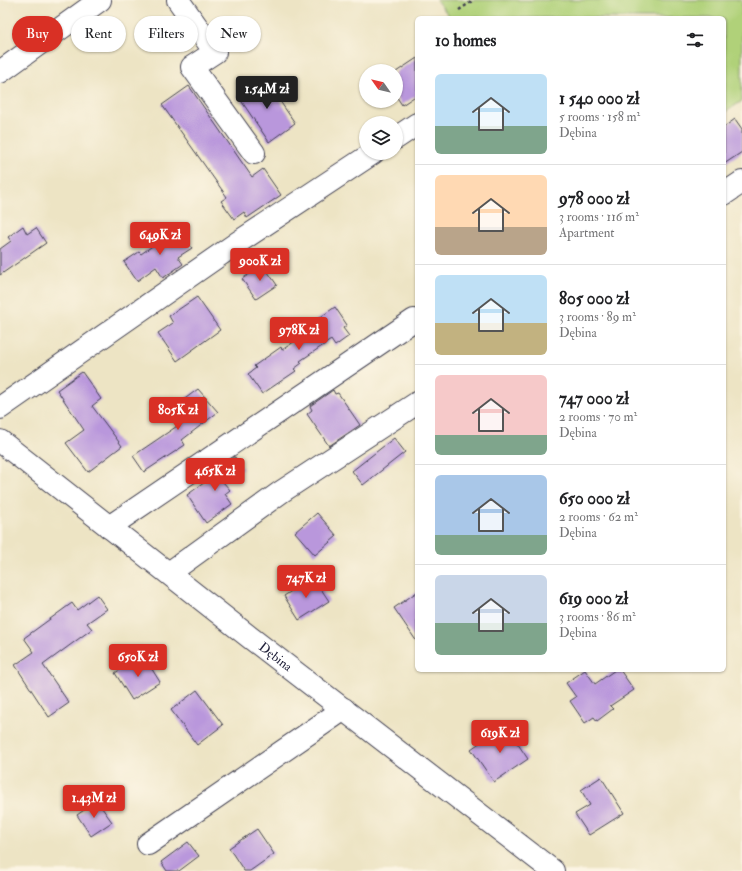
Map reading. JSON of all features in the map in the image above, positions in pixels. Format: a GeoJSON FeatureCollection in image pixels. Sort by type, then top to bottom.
{"type":"FeatureCollection","features":[{"type":"Feature","properties":{"kind":"street"},"geometry":{"type":"LineString","coordinates":[[0,72],[100,0]]}},
{"type":"Feature","properties":{"kind":"street"},"geometry":{"type":"LineString","coordinates":[[178,0],[215,52],[192,67],[254,153]]}},
{"type":"Feature","properties":{"kind":"street"},"geometry":{"type":"LineString","coordinates":[[403,133],[415,125]]}},
{"type":"Feature","properties":{"kind":"street"},"geometry":{"type":"LineString","coordinates":[[0,408],[237,244],[363,160]]}},
{"type":"Feature","properties":{"kind":"street"},"geometry":{"type":"LineString","coordinates":[[726,193],[742,182]]}},
{"type":"Feature","properties":{"kind":"street"},"geometry":{"type":"LineString","coordinates":[[109,527],[414,320]]}},
{"type":"Feature","properties":{"kind":"street"},"geometry":{"type":"LineString","coordinates":[[169,573],[281,492],[415,404]]}},
{"type":"Feature","properties":{"kind":"street","name":"Dębina"},"geometry":{"type":"LineString","coordinates":[[0,441],[553,871]]}},
{"type":"Feature","properties":{"kind":"street"},"geometry":{"type":"LineString","coordinates":[[148,844],[344,709]]}},
{"type":"Feature","properties":{"kind":"path"},"geometry":{"type":"LineString","coordinates":[[458,10],[474,0]]}},
{"type":"Feature","properties":{"kind":"green space"},"geometry":{"type":"Polygon","coordinates":[[[436,0],[742,0],[742,101],[726,112],[726,16],[449,16],[436,0]]]}},
{"type":"Feature","properties":{"kind":"building"},"geometry":{"type":"Polygon","coordinates":[[[415,59],[415,96],[403,104],[403,67],[415,59]]]}},
{"type":"Feature","properties":{"kind":"building"},"geometry":{"type":"Polygon","coordinates":[[[264,78],[295,123],[269,142],[238,96],[264,78]]]}},
{"type":"Feature","properties":{"kind":"building"},"geometry":{"type":"Polygon","coordinates":[[[189,86],[252,177],[263,169],[281,195],[247,218],[244,212],[234,219],[221,201],[227,197],[162,105],[189,86]]]}},
{"type":"Feature","properties":{"kind":"building"},"geometry":{"type":"Polygon","coordinates":[[[735,119],[742,129],[742,152],[726,163],[726,126],[735,119]]]}},
{"type":"Feature","properties":{"kind":"building"},"geometry":{"type":"Polygon","coordinates":[[[23,226],[27,234],[36,228],[46,243],[0,275],[0,249],[11,241],[8,237],[23,226]]]}},
{"type":"Feature","properties":{"kind":"building"},"geometry":{"type":"Polygon","coordinates":[[[178,228],[192,248],[178,257],[183,264],[163,278],[156,267],[137,281],[124,262],[139,252],[141,254],[178,228]]]}},
{"type":"Feature","properties":{"kind":"building"},"geometry":{"type":"Polygon","coordinates":[[[263,265],[277,285],[256,299],[242,279],[263,265]]]}},
{"type":"Feature","properties":{"kind":"building"},"geometry":{"type":"Polygon","coordinates":[[[197,297],[220,330],[177,361],[158,333],[173,323],[169,316],[197,297]]]}},
{"type":"Feature","properties":{"kind":"building"},"geometry":{"type":"Polygon","coordinates":[[[335,307],[347,325],[343,328],[349,336],[335,346],[331,340],[300,361],[302,363],[294,369],[296,371],[262,394],[248,374],[256,368],[254,366],[281,347],[282,350],[307,333],[306,331],[314,326],[312,323],[335,307]]]}},
{"type":"Feature","properties":{"kind":"building"},"geometry":{"type":"Polygon","coordinates":[[[82,372],[101,399],[92,406],[122,446],[88,472],[66,443],[84,430],[57,390],[82,372]]]}},
{"type":"Feature","properties":{"kind":"building"},"geometry":{"type":"Polygon","coordinates":[[[198,389],[218,412],[182,440],[185,445],[144,472],[133,456],[189,418],[178,404],[198,389]]]}},
{"type":"Feature","properties":{"kind":"building"},"geometry":{"type":"Polygon","coordinates":[[[333,390],[335,394],[338,393],[360,425],[329,446],[307,414],[312,410],[310,406],[333,390]]]}},
{"type":"Feature","properties":{"kind":"building"},"geometry":{"type":"Polygon","coordinates":[[[394,438],[405,452],[363,485],[352,471],[394,438]]]}},
{"type":"Feature","properties":{"kind":"building"},"geometry":{"type":"Polygon","coordinates":[[[235,457],[243,469],[223,482],[230,490],[225,494],[232,504],[206,523],[187,495],[215,475],[213,471],[235,457]]]}},
{"type":"Feature","properties":{"kind":"building"},"geometry":{"type":"Polygon","coordinates":[[[317,513],[337,536],[315,555],[295,532],[317,513]]]}},
{"type":"Feature","properties":{"kind":"building"},"geometry":{"type":"Polygon","coordinates":[[[313,577],[329,601],[299,620],[284,596],[313,577]]]}},
{"type":"Feature","properties":{"kind":"building"},"geometry":{"type":"Polygon","coordinates":[[[415,593],[415,639],[394,608],[415,593]]]}},
{"type":"Feature","properties":{"kind":"building"},"geometry":{"type":"Polygon","coordinates":[[[97,595],[107,609],[87,623],[92,629],[43,665],[69,703],[49,717],[15,665],[34,652],[24,638],[72,603],[77,610],[97,595]]]}},
{"type":"Feature","properties":{"kind":"building"},"geometry":{"type":"Polygon","coordinates":[[[143,655],[160,682],[132,700],[115,673],[143,655]]]}},
{"type":"Feature","properties":{"kind":"building"},"geometry":{"type":"Polygon","coordinates":[[[582,672],[586,672],[595,684],[612,672],[621,672],[634,690],[610,706],[613,709],[597,721],[594,717],[585,723],[570,701],[576,697],[566,683],[582,672]]]}},
{"type":"Feature","properties":{"kind":"building"},"geometry":{"type":"Polygon","coordinates":[[[197,690],[223,725],[197,745],[171,710],[197,690]]]}},
{"type":"Feature","properties":{"kind":"building"},"geometry":{"type":"Polygon","coordinates":[[[505,725],[528,759],[494,782],[471,749],[505,725]]]}},
{"type":"Feature","properties":{"kind":"building"},"geometry":{"type":"Polygon","coordinates":[[[601,777],[624,813],[589,835],[575,814],[590,805],[581,790],[601,777]]]}},
{"type":"Feature","properties":{"kind":"building"},"geometry":{"type":"Polygon","coordinates":[[[97,801],[112,822],[91,836],[77,815],[97,801]]]}},
{"type":"Feature","properties":{"kind":"building"},"geometry":{"type":"Polygon","coordinates":[[[257,829],[274,854],[250,871],[244,871],[229,848],[257,829]]]}},
{"type":"Feature","properties":{"kind":"building"},"geometry":{"type":"Polygon","coordinates":[[[188,842],[199,856],[179,871],[167,871],[161,862],[188,842]]]}}]}
